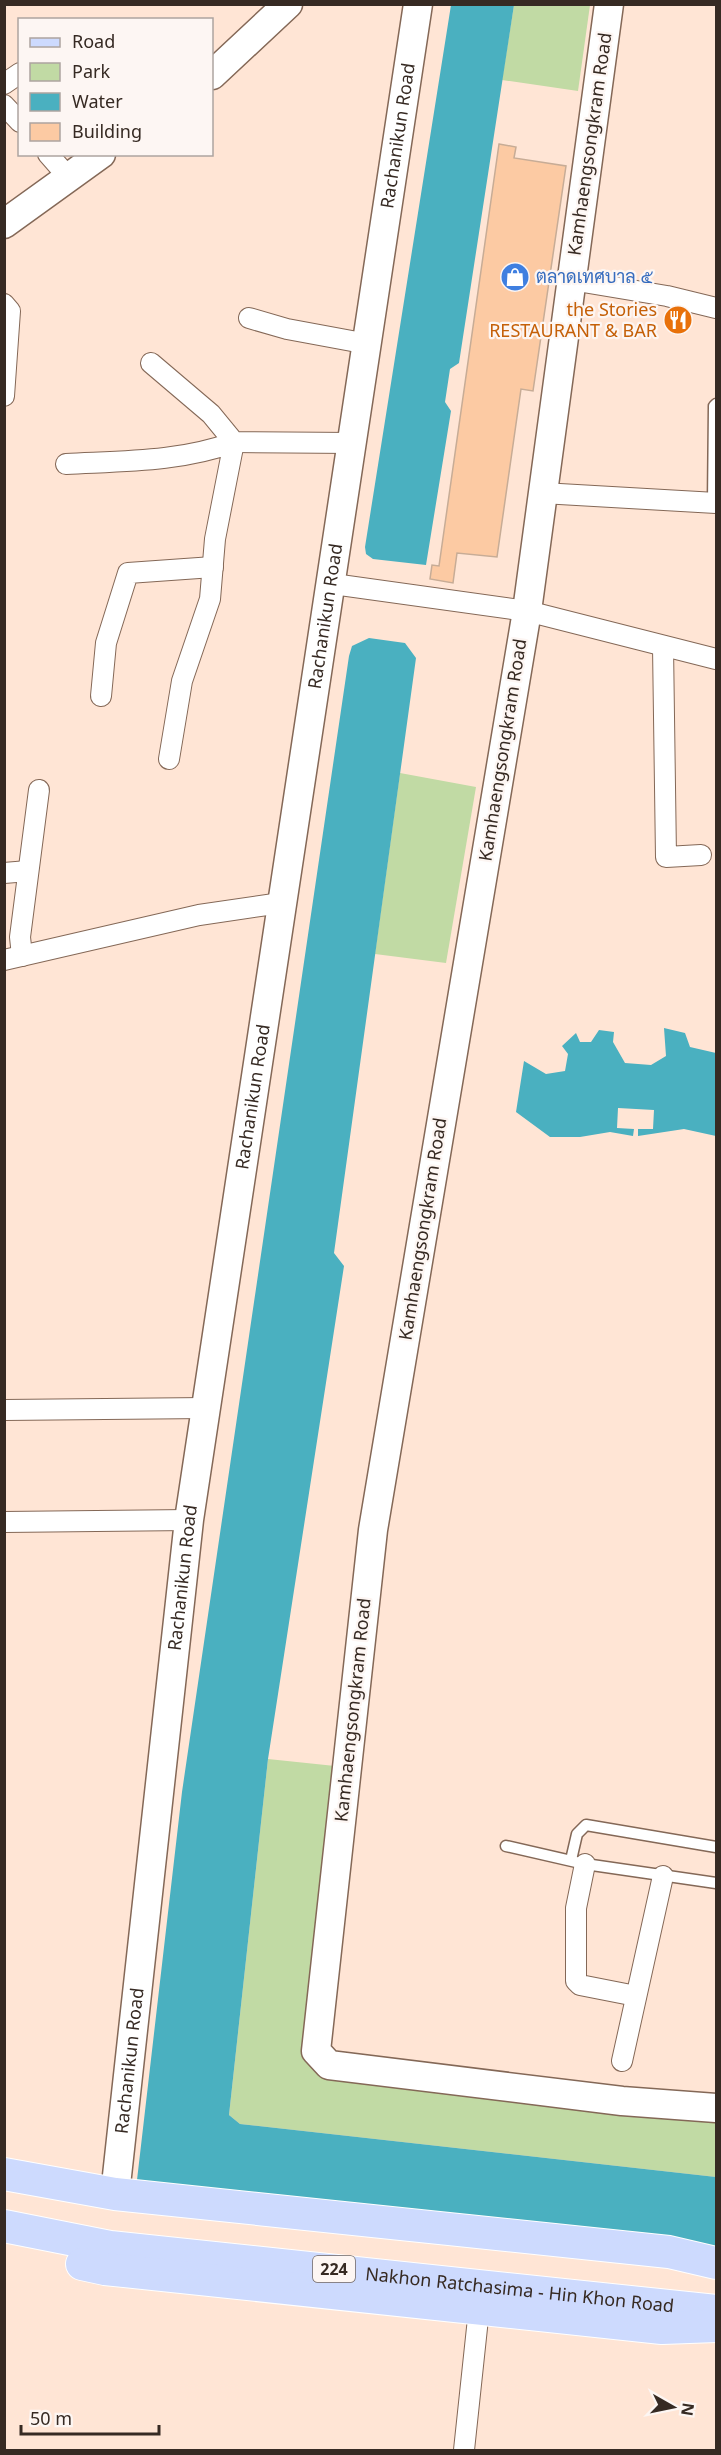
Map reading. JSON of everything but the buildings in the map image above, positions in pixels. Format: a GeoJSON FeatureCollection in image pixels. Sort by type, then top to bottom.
{"type":"FeatureCollection","features":[{"type":"Feature","properties":{"kind":"main road"},"geometry":{"type":"LineString","coordinates":[[4,2174],[116,2194],[669,2252],[717,2263]]}},
{"type":"Feature","properties":{"kind":"main road"},"geometry":{"type":"LineString","coordinates":[[4,2193],[112,2216],[666,2288],[717,2276]]}},
{"type":"Feature","properties":{"kind":"main road","name":"Nakhon Ratchasima - Hin Khon Road"},"geometry":{"type":"LineString","coordinates":[[4,2226],[110,2247],[666,2288],[717,2311]]}},
{"type":"Feature","properties":{"kind":"main road"},"geometry":{"type":"LineString","coordinates":[[4,2248],[105,2269],[662,2328],[717,2326]]}},
{"type":"Feature","properties":{"kind":"street"},"geometry":{"type":"LineString","coordinates":[[213,74],[288,4]]}},
{"type":"Feature","properties":{"kind":"street","name":"Rachanikun Road"},"geometry":{"type":"LineString","coordinates":[[116,2194],[189,1520],[282,903],[333,584],[418,4]]}},
{"type":"Feature","properties":{"kind":"street","name":"Kamhaengsongkram Road"},"geometry":{"type":"LineString","coordinates":[[609,4],[526,611],[373,1530],[315,2051],[329,2065],[622,2101],[717,2108]]}},
{"type":"Feature","properties":{"kind":"street"},"geometry":{"type":"LineString","coordinates":[[4,84],[18,74]]}},
{"type":"Feature","properties":{"kind":"street"},"geometry":{"type":"LineString","coordinates":[[4,105],[18,120]]}},
{"type":"Feature","properties":{"kind":"street"},"geometry":{"type":"LineString","coordinates":[[50,156],[69,178]]}},
{"type":"Feature","properties":{"kind":"street"},"geometry":{"type":"LineString","coordinates":[[4,224],[98,156]]}},
{"type":"Feature","properties":{"kind":"street"},"geometry":{"type":"LineString","coordinates":[[572,280],[667,296],[717,308]]}},
{"type":"Feature","properties":{"kind":"street"},"geometry":{"type":"LineString","coordinates":[[4,304],[10,311],[4,396]]}},
{"type":"Feature","properties":{"kind":"street"},"geometry":{"type":"LineString","coordinates":[[249,318],[286,329],[368,344]]}},
{"type":"Feature","properties":{"kind":"street"},"geometry":{"type":"LineString","coordinates":[[151,363],[211,414],[234,442],[213,567],[210,599],[182,681],[169,759]]}},
{"type":"Feature","properties":{"kind":"street"},"geometry":{"type":"LineString","coordinates":[[66,464],[134,461],[207,452],[234,442],[353,443]]}},
{"type":"Feature","properties":{"kind":"street"},"geometry":{"type":"LineString","coordinates":[[542,493],[715,503]]}},
{"type":"Feature","properties":{"kind":"street"},"geometry":{"type":"LineString","coordinates":[[101,696],[106,643],[128,573],[213,567]]}},
{"type":"Feature","properties":{"kind":"street"},"geometry":{"type":"LineString","coordinates":[[333,584],[526,611],[717,659]]}},
{"type":"Feature","properties":{"kind":"street"},"geometry":{"type":"LineString","coordinates":[[663,646],[666,857],[701,855]]}},
{"type":"Feature","properties":{"kind":"street"},"geometry":{"type":"LineString","coordinates":[[13,958],[20,937],[39,790]]}},
{"type":"Feature","properties":{"kind":"street"},"geometry":{"type":"LineString","coordinates":[[4,873],[28,871]]}},
{"type":"Feature","properties":{"kind":"street"},"geometry":{"type":"LineString","coordinates":[[13,958],[199,915],[282,903]]}},
{"type":"Feature","properties":{"kind":"street"},"geometry":{"type":"LineString","coordinates":[[4,1410],[206,1408]]}},
{"type":"Feature","properties":{"kind":"street"},"geometry":{"type":"LineString","coordinates":[[4,1522],[189,1520]]}},
{"type":"Feature","properties":{"kind":"street"},"geometry":{"type":"LineString","coordinates":[[578,1862],[576,1981],[580,1985],[636,1996]]}},
{"type":"Feature","properties":{"kind":"street"},"geometry":{"type":"LineString","coordinates":[[621,2061],[663,1876]]}},
{"type":"Feature","properties":{"kind":"street"},"geometry":{"type":"LineString","coordinates":[[464,2451],[479,2309]]}},
{"type":"Feature","properties":{"kind":"lane"},"geometry":{"type":"LineString","coordinates":[[715,503],[714,406],[717,404]]}},
{"type":"Feature","properties":{"kind":"lane"},"geometry":{"type":"LineString","coordinates":[[578,1862],[577,1834],[586,1825],[717,1847]]}},
{"type":"Feature","properties":{"kind":"lane"},"geometry":{"type":"LineString","coordinates":[[506,1846],[578,1862],[717,1883]]}},
{"type":"Feature","properties":{"kind":"green space"},"geometry":{"type":"Polygon","coordinates":[[[514,5],[590,5],[578,91],[502,80],[514,5]]]}},
{"type":"Feature","properties":{"kind":"green space"},"geometry":{"type":"Polygon","coordinates":[[[400,773],[476,787],[446,963],[375,954],[400,773]]]}},
{"type":"Feature","properties":{"kind":"green space"},"geometry":{"type":"Polygon","coordinates":[[[268,1759],[335,1766],[304,2046],[716,2115],[716,2177],[240,2124],[229,2115],[268,1759]]]}},
{"type":"Feature","properties":{"kind":"water"},"geometry":{"type":"Polygon","coordinates":[[[451,5],[514,5],[459,363],[450,369],[445,402],[451,411],[426,565],[373,559],[366,554],[365,547],[451,5]]]}},
{"type":"Feature","properties":{"kind":"water"},"geometry":{"type":"Polygon","coordinates":[[[369,638],[405,643],[416,658],[334,1253],[344,1266],[268,1759],[229,2115],[240,2124],[716,2177],[716,2249],[142,2186],[137,2180],[182,1792],[349,656],[352,646],[369,638]]]}},
{"type":"Feature","properties":{"kind":"water"},"geometry":{"type":"Polygon","coordinates":[[[664,1028],[685,1033],[690,1047],[716,1053],[716,1136],[684,1129],[638,1136],[638,1129],[653,1129],[654,1110],[618,1108],[617,1128],[634,1129],[633,1136],[610,1132],[580,1137],[550,1137],[516,1112],[524,1061],[546,1074],[565,1071],[568,1054],[562,1046],[576,1033],[580,1042],[591,1042],[599,1030],[614,1032],[613,1042],[625,1063],[651,1065],[666,1056],[664,1028]]]}},
{"type":"Feature","properties":{"kind":"place","name":"ตลาดเทศบาล ๕"},"geometry":{"type":"Point","coordinates":[515,277]}},
{"type":"Feature","properties":{"kind":"place","name":"the Stories RESTAURANT & BAR"},"geometry":{"type":"Point","coordinates":[678,320]}}]}
